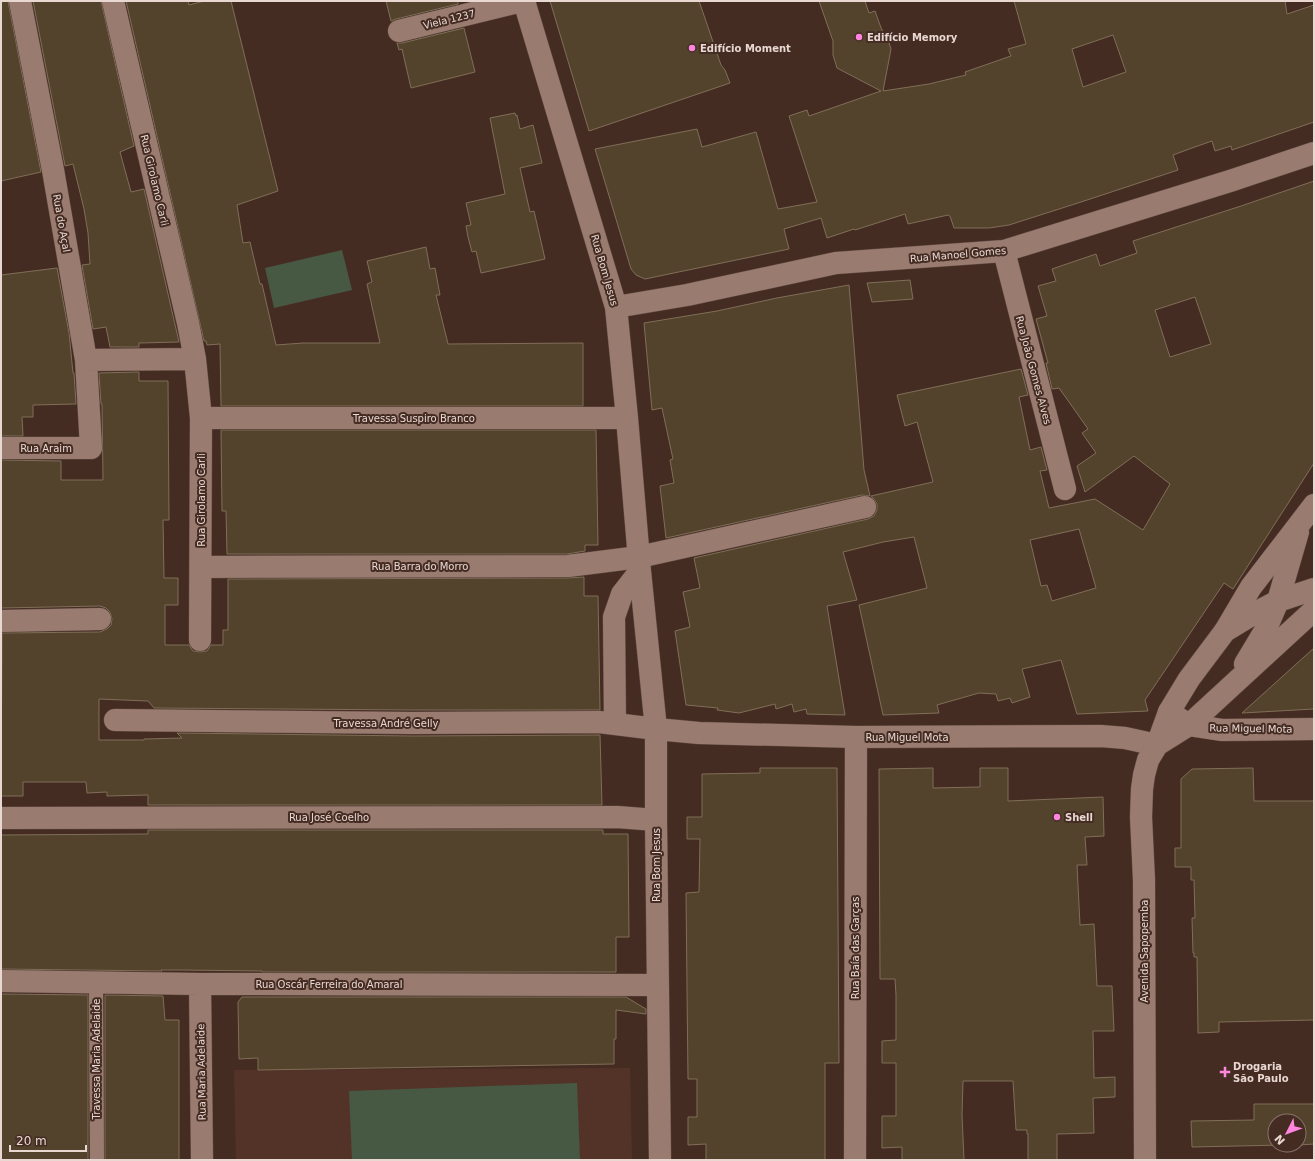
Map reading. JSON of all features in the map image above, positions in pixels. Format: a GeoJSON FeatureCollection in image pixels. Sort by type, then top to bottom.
{"type":"FeatureCollection","features":[{"type":"Feature","properties":{"kind":"street","name":"Rua do Açal"},"geometry":{"type":"LineString","coordinates":[[20,1],[53,170],[86,360],[91,448]]}},
{"type":"Feature","properties":{"kind":"street","name":"Rua Girolamo Carli"},"geometry":{"type":"LineString","coordinates":[[113,1],[188,323],[195,359],[201,418],[200,640]]}},
{"type":"Feature","properties":{"kind":"street","name":"Viela 1237"},"geometry":{"type":"LineString","coordinates":[[399,31],[523,1]]}},
{"type":"Feature","properties":{"kind":"street","name":"Rua Bom Jesus"},"geometry":{"type":"LineString","coordinates":[[523,1],[616,307],[639,564],[656,729],[657,985],[660,1160]]}},
{"type":"Feature","properties":{"kind":"street","name":"Rua Manoel Gomes"},"geometry":{"type":"LineString","coordinates":[[616,307],[687,295],[836,263],[1004,251],[1230,181],[1314,153]]}},
{"type":"Feature","properties":{"kind":"street","name":"Rua João Gomes Alves"},"geometry":{"type":"LineString","coordinates":[[1004,251],[1065,490]]}},
{"type":"Feature","properties":{"kind":"street"},"geometry":{"type":"LineString","coordinates":[[86,360],[195,359]]}},
{"type":"Feature","properties":{"kind":"street","name":"Travessa Suspiro Branco"},"geometry":{"type":"LineString","coordinates":[[201,418],[627,418]]}},
{"type":"Feature","properties":{"kind":"street","name":"Rua Araim"},"geometry":{"type":"LineString","coordinates":[[1,448],[91,448]]}},
{"type":"Feature","properties":{"kind":"street","name":"Rua Barra do Morro"},"geometry":{"type":"LineString","coordinates":[[200,567],[568,566],[639,564],[865,507]]}},
{"type":"Feature","properties":{"kind":"street"},"geometry":{"type":"LineString","coordinates":[[1232,685],[1266,629],[1278,601],[1307,513]]}},
{"type":"Feature","properties":{"kind":"street"},"geometry":{"type":"LineString","coordinates":[[1225,631],[1251,587],[1307,513]]}},
{"type":"Feature","properties":{"kind":"street"},"geometry":{"type":"LineString","coordinates":[[615,724],[614,617],[622,594],[639,564]]}},
{"type":"Feature","properties":{"kind":"street","name":"Avenida Sapopemba"},"geometry":{"type":"LineString","coordinates":[[1146,1160],[1144,887],[1141,817],[1144,775],[1148,760],[1157,745],[1169,712],[1189,679],[1225,631],[1278,601],[1314,589]]}},
{"type":"Feature","properties":{"kind":"street","name":"Avenida Sapopemba"},"geometry":{"type":"LineString","coordinates":[[1157,745],[1188,725],[1314,610]]}},
{"type":"Feature","properties":{"kind":"street"},"geometry":{"type":"LineString","coordinates":[[1,621],[100,619]]}},
{"type":"Feature","properties":{"kind":"street"},"geometry":{"type":"LineString","coordinates":[[1169,712],[1188,725]]}},
{"type":"Feature","properties":{"kind":"street","name":"Travessa André Gelly"},"geometry":{"type":"LineString","coordinates":[[115,720],[412,723],[599,722],[656,729]]}},
{"type":"Feature","properties":{"kind":"street","name":"Rua Miguel Mota"},"geometry":{"type":"LineString","coordinates":[[1188,725],[1222,730],[1314,729]]}},
{"type":"Feature","properties":{"kind":"street","name":"Rua Miguel Mota"},"geometry":{"type":"LineString","coordinates":[[656,729],[699,733],[856,737],[1101,736],[1125,738],[1157,745]]}},
{"type":"Feature","properties":{"kind":"street","name":"Rua Baía das Garças"},"geometry":{"type":"LineString","coordinates":[[855,1160],[856,737]]}},
{"type":"Feature","properties":{"kind":"street","name":"Rua José Coelho"},"geometry":{"type":"LineString","coordinates":[[1,818],[617,817],[656,820]]}},
{"type":"Feature","properties":{"kind":"street","name":"Rua Oscár Ferreira do Amaral"},"geometry":{"type":"LineString","coordinates":[[1,981],[200,984],[657,985]]}},
{"type":"Feature","properties":{"kind":"street","name":"Rua Maria Adelaide"},"geometry":{"type":"LineString","coordinates":[[200,984],[202,1160]]}},
{"type":"Feature","properties":{"kind":"lane","name":"Travessa Maria Adelaide"},"geometry":{"type":"LineString","coordinates":[[96,982],[96,1160]]}},
{"type":"Feature","properties":{"kind":"shaded area"},"geometry":{"type":"Polygon","coordinates":[[[630,1068],[632,1160],[236,1160],[234,1070],[630,1068]]]}},
{"type":"Feature","properties":{"kind":"green space"},"geometry":{"type":"Polygon","coordinates":[[[342,250],[352,290],[274,308],[265,268],[342,250]]]}},
{"type":"Feature","properties":{"kind":"green space"},"geometry":{"type":"Polygon","coordinates":[[[577,1083],[580,1160],[352,1160],[349,1091],[577,1083]]]}},
{"type":"Feature","properties":{"kind":"building"},"geometry":{"type":"Polygon","coordinates":[[[1,1],[8,1],[41,172],[1,181],[1,1]]]}},
{"type":"Feature","properties":{"kind":"building"},"geometry":{"type":"Polygon","coordinates":[[[33,1],[101,1],[134,146],[120,152],[131,192],[144,189],[179,342],[139,343],[139,347],[110,347],[106,327],[93,329],[82,265],[90,264],[88,233],[84,209],[73,164],[65,166],[33,1]]]}},
{"type":"Feature","properties":{"kind":"building"},"geometry":{"type":"Polygon","coordinates":[[[126,1],[188,1],[189,5],[204,1],[231,1],[278,191],[237,205],[243,243],[250,242],[260,284],[262,284],[276,345],[303,343],[380,343],[367,284],[372,282],[367,261],[426,247],[430,269],[435,268],[440,295],[436,295],[448,344],[583,343],[583,406],[221,406],[220,344],[207,345],[206,341],[204,341],[126,1]]]}},
{"type":"Feature","properties":{"kind":"building"},"geometry":{"type":"Polygon","coordinates":[[[386,1],[458,1],[458,4],[391,21],[386,1]]]}},
{"type":"Feature","properties":{"kind":"building"},"geometry":{"type":"Polygon","coordinates":[[[550,1],[699,1],[721,65],[725,70],[730,83],[589,131],[550,1]]]}},
{"type":"Feature","properties":{"kind":"building"},"geometry":{"type":"Polygon","coordinates":[[[819,1],[865,1],[869,13],[875,11],[891,49],[883,91],[929,84],[966,75],[965,72],[1011,56],[1008,49],[1026,44],[1014,1],[1285,1],[1287,14],[1314,5],[1314,122],[1232,150],[1231,146],[1215,151],[1212,141],[1173,155],[1178,170],[1009,225],[989,228],[954,228],[950,216],[948,215],[908,224],[905,214],[827,238],[821,218],[784,229],[789,249],[645,279],[636,275],[631,269],[595,149],[697,129],[702,147],[756,132],[778,209],[817,202],[789,116],[807,110],[809,116],[881,91],[837,68],[833,55],[833,41],[819,1]],[[1113,35],[1072,49],[1083,87],[1126,72],[1113,35]]]}},
{"type":"Feature","properties":{"kind":"building"},"geometry":{"type":"Polygon","coordinates":[[[464,28],[475,72],[411,88],[402,49],[399,50],[397,43],[464,28]]]}},
{"type":"Feature","properties":{"kind":"building"},"geometry":{"type":"Polygon","coordinates":[[[515,113],[516,116],[517,115],[520,129],[533,125],[542,163],[520,168],[530,212],[534,211],[545,259],[481,273],[476,251],[472,252],[468,237],[466,226],[471,225],[466,203],[505,194],[490,118],[515,113]]]}},
{"type":"Feature","properties":{"kind":"building"},"geometry":{"type":"Polygon","coordinates":[[[1314,181],[1314,463],[1233,589],[1224,583],[1145,700],[1148,711],[1077,714],[1061,660],[1022,669],[1030,697],[1012,703],[1010,698],[998,701],[996,694],[979,693],[937,705],[939,713],[883,715],[859,605],[927,588],[914,537],[883,542],[843,552],[857,600],[827,606],[845,715],[807,714],[806,709],[794,712],[792,704],[776,709],[775,704],[739,713],[717,710],[718,708],[686,705],[675,631],[690,627],[683,592],[700,588],[694,558],[868,519],[874,516],[877,510],[877,504],[871,496],[933,482],[917,422],[905,426],[897,395],[1021,369],[1028,395],[1019,397],[1030,450],[1041,447],[1047,470],[1040,471],[1049,508],[1095,499],[1143,530],[1170,484],[1134,456],[1085,492],[1077,466],[1096,453],[1082,433],[1088,429],[1059,388],[1052,389],[1046,363],[1048,363],[1036,319],[1047,316],[1038,286],[1056,281],[1052,269],[1096,254],[1100,266],[1137,253],[1133,241],[1314,181]],[[1195,297],[1155,310],[1170,357],[1211,344],[1195,297]],[[1079,529],[1030,540],[1041,586],[1047,585],[1052,601],[1096,588],[1079,529]]]}},
{"type":"Feature","properties":{"kind":"building"},"geometry":{"type":"Polygon","coordinates":[[[57,268],[69,333],[76,404],[33,405],[33,417],[22,417],[23,436],[1,436],[1,275],[57,268]]]}},
{"type":"Feature","properties":{"kind":"building"},"geometry":{"type":"Polygon","coordinates":[[[910,280],[913,299],[872,302],[867,283],[910,280]]]}},
{"type":"Feature","properties":{"kind":"building"},"geometry":{"type":"Polygon","coordinates":[[[849,285],[864,470],[870,496],[862,495],[666,538],[660,486],[674,483],[670,460],[673,459],[662,408],[652,410],[644,323],[717,311],[849,285]]]}},
{"type":"Feature","properties":{"kind":"building"},"geometry":{"type":"Polygon","coordinates":[[[139,372],[139,381],[168,381],[169,520],[163,520],[164,578],[178,578],[178,605],[165,605],[165,645],[189,645],[193,651],[200,652],[207,651],[211,645],[223,645],[223,630],[228,630],[228,579],[584,577],[584,596],[598,596],[600,710],[154,708],[148,701],[99,699],[99,740],[182,738],[177,733],[412,736],[600,735],[602,805],[148,805],[148,795],[107,796],[107,792],[87,793],[86,782],[23,782],[23,796],[1,796],[2,633],[100,632],[107,629],[111,625],[112,619],[110,612],[106,608],[100,606],[1,608],[1,460],[61,461],[61,480],[103,480],[102,404],[99,373],[139,372]]]}},
{"type":"Feature","properties":{"kind":"building"},"geometry":{"type":"Polygon","coordinates":[[[221,430],[596,430],[598,545],[585,545],[585,551],[567,554],[227,554],[226,511],[222,511],[221,430]]]}},
{"type":"Feature","properties":{"kind":"building"},"geometry":{"type":"Polygon","coordinates":[[[1314,648],[1314,709],[1242,713],[1294,666],[1314,648]]]}},
{"type":"Feature","properties":{"kind":"building"},"geometry":{"type":"Polygon","coordinates":[[[760,768],[837,768],[839,1063],[825,1063],[825,1160],[706,1160],[706,1144],[688,1145],[688,1117],[697,1117],[697,1079],[688,1079],[686,893],[699,892],[700,839],[687,839],[687,817],[702,817],[702,774],[760,773],[760,768]]]}},
{"type":"Feature","properties":{"kind":"building"},"geometry":{"type":"Polygon","coordinates":[[[933,768],[933,788],[980,787],[980,768],[1008,768],[1008,801],[1103,797],[1104,836],[1085,837],[1087,865],[1077,865],[1080,925],[1094,924],[1097,986],[1112,986],[1114,1031],[1093,1031],[1094,1078],[1115,1077],[1115,1097],[1093,1098],[1094,1133],[1057,1134],[1057,1160],[1028,1160],[1027,1130],[1016,1130],[1013,1081],[963,1081],[962,1115],[964,1160],[902,1160],[902,1147],[882,1148],[882,1116],[896,1116],[896,1063],[882,1063],[882,1041],[896,1040],[896,995],[895,979],[880,979],[879,769],[933,768]]]}},
{"type":"Feature","properties":{"kind":"building"},"geometry":{"type":"Polygon","coordinates":[[[1253,768],[1254,801],[1314,801],[1314,1020],[1219,1022],[1219,1032],[1198,1033],[1197,957],[1194,957],[1193,953],[1192,918],[1195,918],[1194,880],[1191,880],[1191,867],[1175,867],[1175,848],[1181,848],[1181,779],[1192,769],[1253,768]]]}},
{"type":"Feature","properties":{"kind":"building"},"geometry":{"type":"Polygon","coordinates":[[[148,830],[603,830],[603,834],[628,834],[629,937],[616,937],[616,972],[262,972],[1,969],[1,835],[148,834],[148,830]]]}},
{"type":"Feature","properties":{"kind":"building"},"geometry":{"type":"Polygon","coordinates":[[[1,994],[88,995],[88,1160],[1,1160],[1,994]]]}},
{"type":"Feature","properties":{"kind":"building"},"geometry":{"type":"Polygon","coordinates":[[[105,995],[163,996],[165,1020],[179,1020],[179,1160],[105,1160],[105,995]]]}},
{"type":"Feature","properties":{"kind":"building"},"geometry":{"type":"Polygon","coordinates":[[[242,997],[626,997],[646,1009],[646,1014],[616,1010],[614,1064],[258,1070],[258,1058],[239,1059],[238,1002],[242,997]]]}},
{"type":"Feature","properties":{"kind":"building"},"geometry":{"type":"Polygon","coordinates":[[[1254,1104],[1314,1104],[1314,1144],[1307,1144],[1307,1113],[1267,1113],[1267,1145],[1192,1147],[1191,1121],[1254,1120],[1254,1104]]]}},
{"type":"Feature","properties":{"kind":"place","name":"Edifício Memory"},"geometry":{"type":"Point","coordinates":[859,37]}},
{"type":"Feature","properties":{"kind":"place","name":"Edifício Moment"},"geometry":{"type":"Point","coordinates":[692,48]}},
{"type":"Feature","properties":{"kind":"place","name":"Shell"},"geometry":{"type":"Point","coordinates":[1057,817]}},
{"type":"Feature","properties":{"kind":"place","name":"Drogaria São Paulo"},"geometry":{"type":"Point","coordinates":[1225,1072]}}]}
